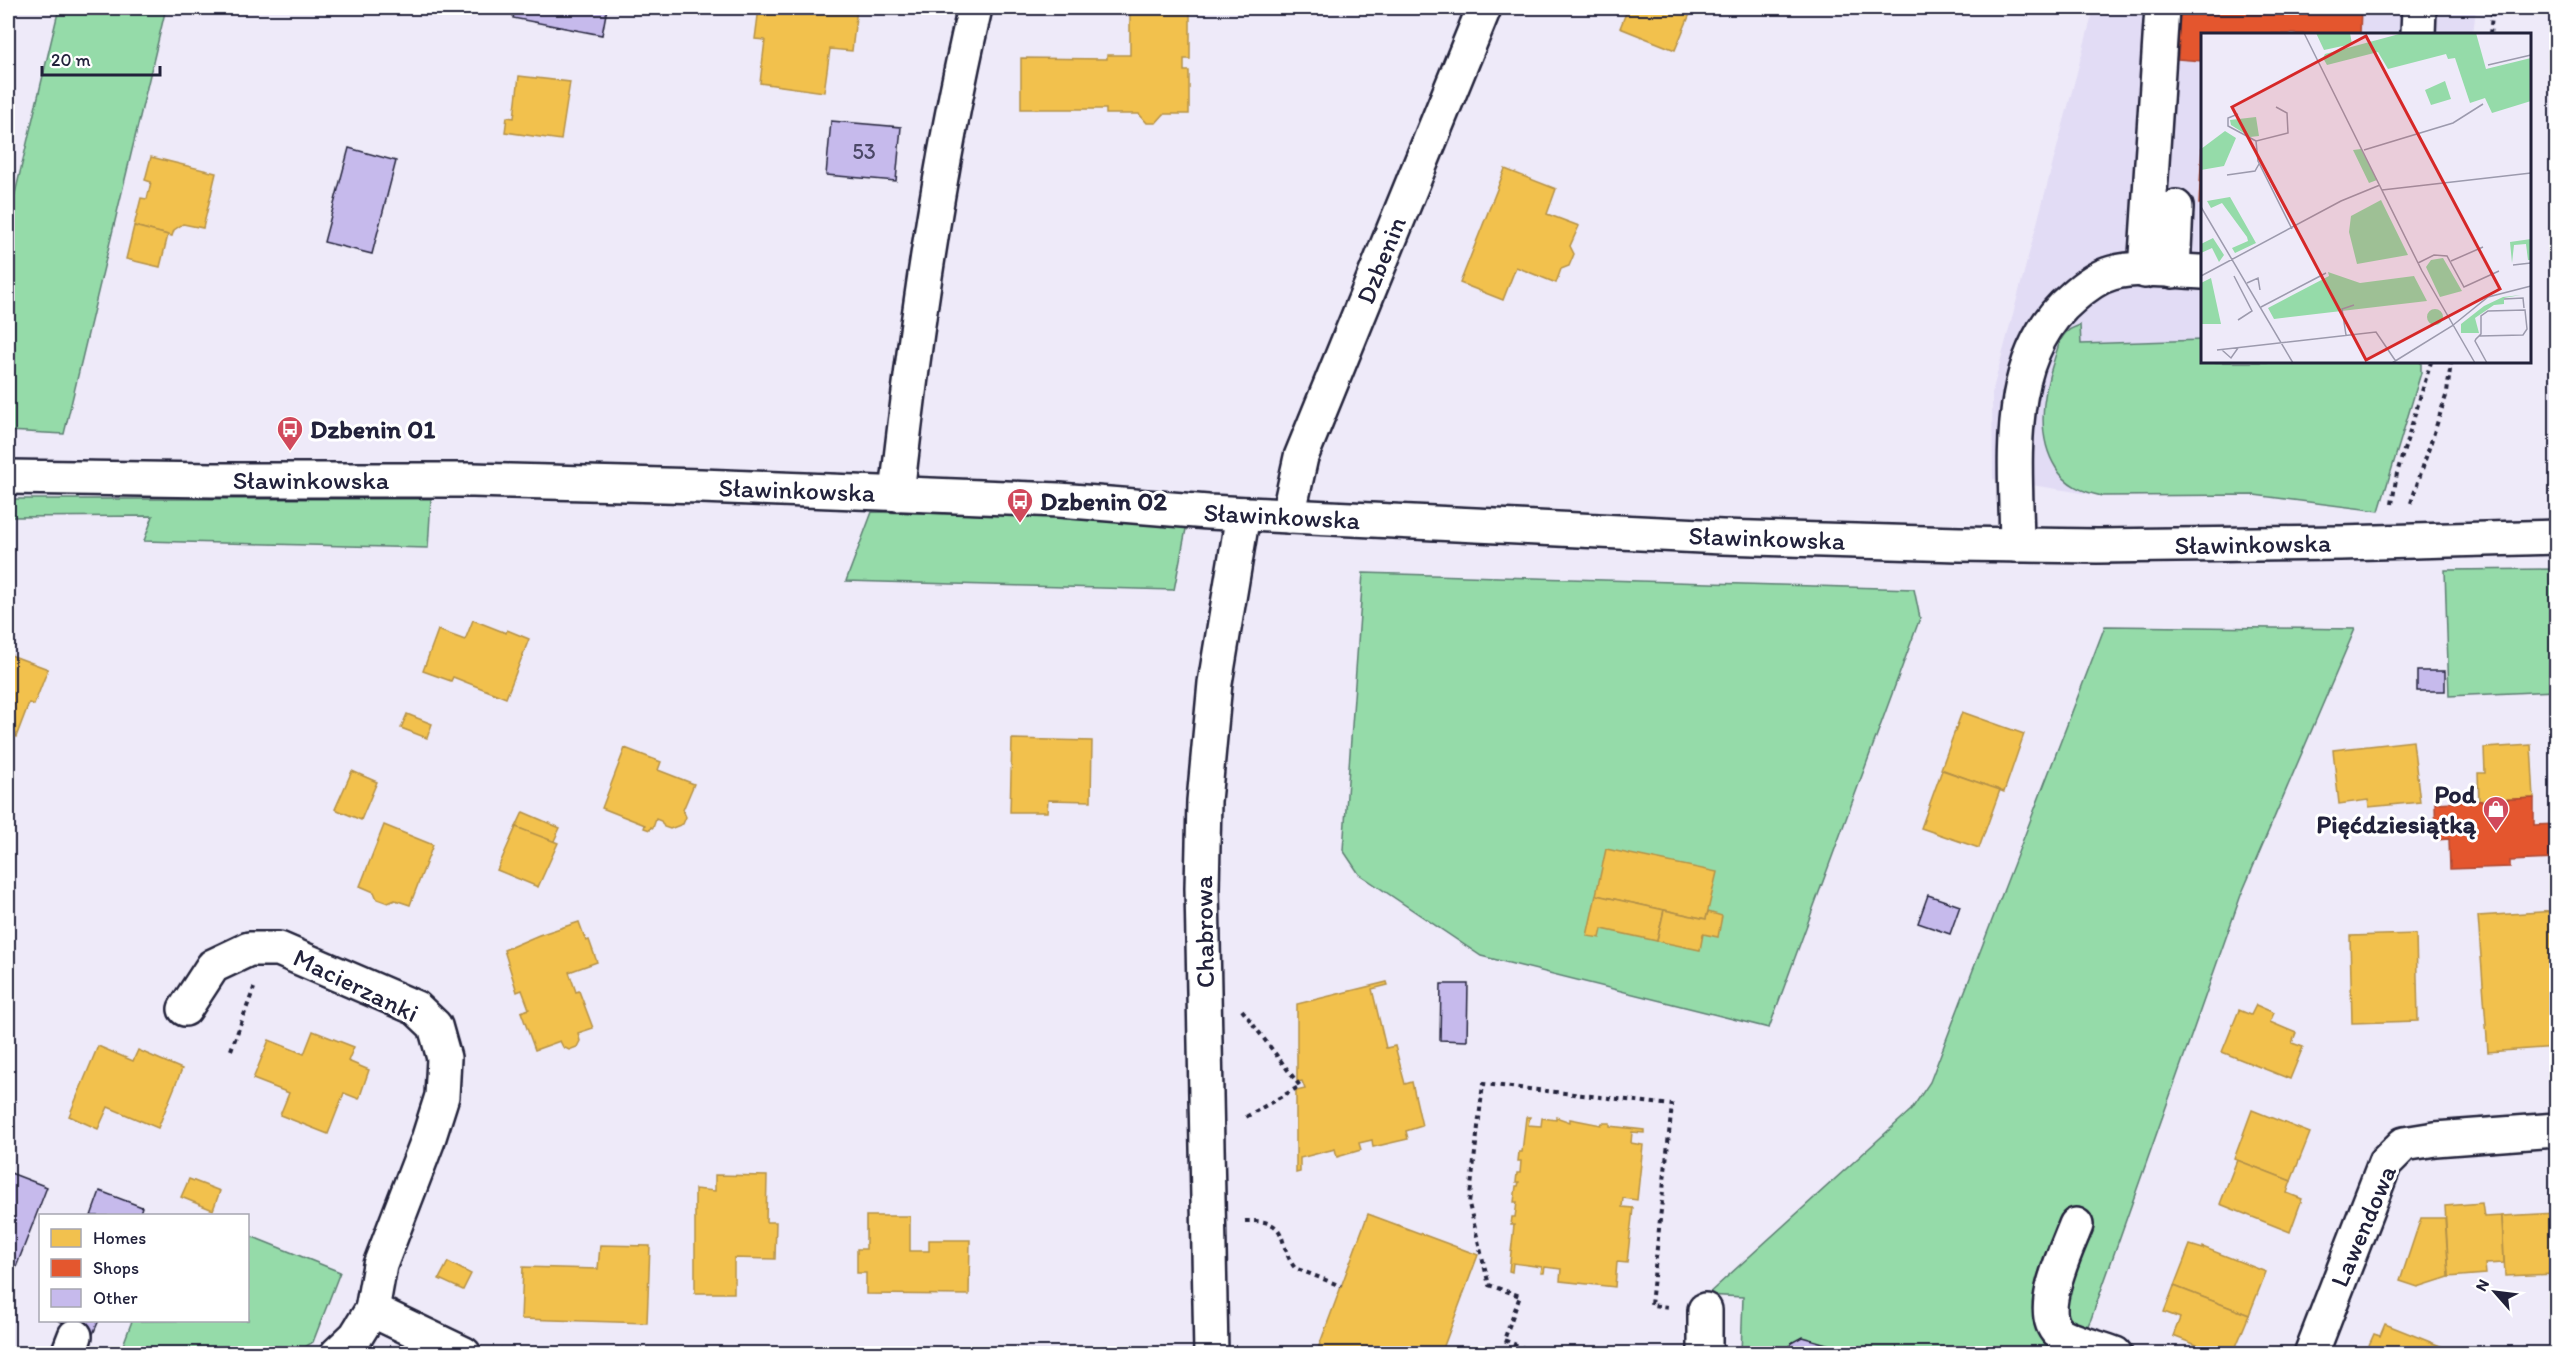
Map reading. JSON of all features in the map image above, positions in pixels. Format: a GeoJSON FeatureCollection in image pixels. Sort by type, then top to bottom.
{"type":"FeatureCollection","features":[{"type":"Feature","properties":{"kind":"street"},"geometry":{"type":"LineString","coordinates":[[897,494],[908,397],[944,160],[975,8]]}},
{"type":"Feature","properties":{"kind":"street","name":"Dzbenin"},"geometry":{"type":"LineString","coordinates":[[1288,516],[1300,457],[1484,8]]}},
{"type":"Feature","properties":{"kind":"street"},"geometry":{"type":"LineString","coordinates":[[2162,8],[2173,271]]}},
{"type":"Feature","properties":{"kind":"street"},"geometry":{"type":"LineString","coordinates":[[2418,33],[2419,8]]}},
{"type":"Feature","properties":{"kind":"street"},"geometry":{"type":"LineString","coordinates":[[2173,271],[2176,207]]}},
{"type":"Feature","properties":{"kind":"street"},"geometry":{"type":"LineString","coordinates":[[2017,545],[2016,452],[2022,382],[2038,338],[2060,307],[2087,285],[2110,273],[2127,270],[2173,271]]}},
{"type":"Feature","properties":{"kind":"street","name":"Sławinkowska"},"geometry":{"type":"LineString","coordinates":[[8,477],[489,480],[1059,500],[1243,514],[1722,537],[2017,545],[2403,542],[2556,537]]}},
{"type":"Feature","properties":{"kind":"street","name":"Chabrowa"},"geometry":{"type":"LineString","coordinates":[[1211,1353],[1202,888],[1204,801],[1215,683],[1243,514]]}},
{"type":"Feature","properties":{"kind":"street","name":"Macierzanki"},"geometry":{"type":"LineString","coordinates":[[185,1009],[213,966],[249,949],[279,949],[416,1008],[435,1026],[444,1058],[442,1096],[428,1140],[380,1265],[372,1310],[356,1336],[337,1353]]}},
{"type":"Feature","properties":{"kind":"street","name":"Lawendowa"},"geometry":{"type":"LineString","coordinates":[[2311,1353],[2385,1163],[2404,1144],[2436,1139],[2556,1130]]}},
{"type":"Feature","properties":{"kind":"street"},"geometry":{"type":"LineString","coordinates":[[2076,1225],[2051,1293],[2051,1323],[2060,1334],[2115,1353]]}},
{"type":"Feature","properties":{"kind":"street"},"geometry":{"type":"LineString","coordinates":[[372,1310],[476,1349]]}},
{"type":"Feature","properties":{"kind":"street"},"geometry":{"type":"LineString","coordinates":[[1705,1310],[1705,1353]]}},
{"type":"Feature","properties":{"kind":"path"},"geometry":{"type":"LineString","coordinates":[[2490,33],[2493,8]]}},
{"type":"Feature","properties":{"kind":"path"},"geometry":{"type":"LineString","coordinates":[[2403,542],[2390,517],[2397,473],[2431,363]]}},
{"type":"Feature","properties":{"kind":"path"},"geometry":{"type":"LineString","coordinates":[[2403,542],[2406,517],[2447,393],[2451,363]]}},
{"type":"Feature","properties":{"kind":"path"},"geometry":{"type":"LineString","coordinates":[[231,1050],[255,984]]}},
{"type":"Feature","properties":{"kind":"path"},"geometry":{"type":"LineString","coordinates":[[1239,1006],[1300,1086],[1241,1120]]}},
{"type":"Feature","properties":{"kind":"path"},"geometry":{"type":"LineString","coordinates":[[1530,1353],[1531,1351],[1504,1340],[1520,1296],[1489,1286],[1469,1204],[1483,1084],[1672,1105],[1652,1305],[1705,1310]]}},
{"type":"Feature","properties":{"kind":"path"},"geometry":{"type":"LineString","coordinates":[[1241,1221],[1262,1221],[1273,1224],[1280,1232],[1294,1269],[1341,1286]]}},
{"type":"Feature","properties":{"kind":"path"},"geometry":{"type":"LineString","coordinates":[[476,1349],[510,1353]]}},
{"type":"Feature","properties":{"kind":"shaded area"},"geometry":{"type":"Polygon","coordinates":[[[2094,8],[2476,8],[2473,33],[2201,33],[2201,363],[2421,363],[2421,373],[2379,511],[2254,495],[2102,496],[1993,479],[1992,393],[2094,8]]]}},
{"type":"Feature","properties":{"kind":"green space"},"geometry":{"type":"Polygon","coordinates":[[[59,8],[166,8],[64,434],[8,431],[8,223],[59,8]]]}},
{"type":"Feature","properties":{"kind":"green space"},"geometry":{"type":"Polygon","coordinates":[[[2080,325],[2081,344],[2201,340],[2201,363],[2421,363],[2421,373],[2379,511],[2254,495],[2102,496],[2076,487],[2060,474],[2050,456],[2043,414],[2047,386],[2059,344],[2072,328],[2080,325]]]}},
{"type":"Feature","properties":{"kind":"green space"},"geometry":{"type":"Polygon","coordinates":[[[8,499],[431,499],[428,548],[144,541],[153,516],[8,517],[8,499]]]}},
{"type":"Feature","properties":{"kind":"green space"},"geometry":{"type":"Polygon","coordinates":[[[872,512],[1188,519],[1174,590],[846,581],[872,512]]]}},
{"type":"Feature","properties":{"kind":"green space"},"geometry":{"type":"Polygon","coordinates":[[[2556,569],[2556,691],[2449,696],[2445,570],[2556,569]]]}},
{"type":"Feature","properties":{"kind":"green space"},"geometry":{"type":"Polygon","coordinates":[[[1363,573],[1914,589],[1920,618],[1769,1028],[1481,956],[1359,874],[1343,850],[1363,573]]]}},
{"type":"Feature","properties":{"kind":"green space"},"geometry":{"type":"Polygon","coordinates":[[[2105,626],[2355,629],[2241,895],[2091,1319],[2075,1353],[1741,1353],[1743,1297],[1707,1295],[1911,1110],[1930,1082],[2105,626]]]}},
{"type":"Feature","properties":{"kind":"green space"},"geometry":{"type":"Polygon","coordinates":[[[249,1235],[340,1272],[313,1342],[296,1353],[120,1353],[132,1322],[249,1322],[249,1235]]]}},
{"type":"Feature","properties":{"kind":"building: Homes"},"geometry":{"type":"Polygon","coordinates":[[[759,8],[857,8],[852,51],[830,49],[824,92],[760,83],[765,40],[755,39],[759,8]]]}},
{"type":"Feature","properties":{"kind":"building: Homes"},"geometry":{"type":"Polygon","coordinates":[[[1130,8],[1190,8],[1190,59],[1184,59],[1184,71],[1189,71],[1189,114],[1164,114],[1156,123],[1147,123],[1139,114],[1106,114],[1106,109],[1021,109],[1021,58],[1107,59],[1107,55],[1130,55],[1130,8]]]}},
{"type":"Feature","properties":{"kind":"building: Homes"},"geometry":{"type":"Polygon","coordinates":[[[1628,8],[1684,8],[1683,11],[1690,14],[1675,50],[1620,28],[1628,8]]]}},
{"type":"Feature","properties":{"kind":"building: Homes"},"geometry":{"type":"Polygon","coordinates":[[[519,76],[570,82],[561,140],[505,132],[507,117],[514,118],[519,76]]]}},
{"type":"Feature","properties":{"kind":"building: Homes"},"geometry":{"type":"Polygon","coordinates":[[[151,157],[216,173],[203,228],[183,224],[174,230],[172,236],[134,226],[141,198],[147,199],[151,182],[145,180],[151,157]]]}},
{"type":"Feature","properties":{"kind":"building: Homes"},"geometry":{"type":"Polygon","coordinates":[[[1505,169],[1556,189],[1547,214],[1579,226],[1570,246],[1574,254],[1569,266],[1561,269],[1556,283],[1516,267],[1503,300],[1460,283],[1505,169]]]}},
{"type":"Feature","properties":{"kind":"building: Homes"},"geometry":{"type":"Polygon","coordinates":[[[134,226],[168,235],[160,267],[126,259],[134,226]]]}},
{"type":"Feature","properties":{"kind":"building: Homes"},"geometry":{"type":"Polygon","coordinates":[[[473,620],[529,639],[506,698],[453,677],[451,681],[423,671],[438,630],[465,640],[473,620]]]}},
{"type":"Feature","properties":{"kind":"building: Homes"},"geometry":{"type":"Polygon","coordinates":[[[8,654],[48,669],[34,705],[29,703],[16,737],[8,734],[8,654]]]}},
{"type":"Feature","properties":{"kind":"building: Homes"},"geometry":{"type":"Polygon","coordinates":[[[1962,712],[2024,734],[2004,792],[1941,769],[1962,712]]]}},
{"type":"Feature","properties":{"kind":"building: Homes"},"geometry":{"type":"Polygon","coordinates":[[[407,714],[432,724],[427,738],[401,728],[407,714]]]}},
{"type":"Feature","properties":{"kind":"building: Homes"},"geometry":{"type":"Polygon","coordinates":[[[1012,739],[1092,741],[1091,801],[1048,800],[1047,812],[1010,812],[1012,739]]]}},
{"type":"Feature","properties":{"kind":"building: Homes"},"geometry":{"type":"Polygon","coordinates":[[[2413,741],[2420,802],[2369,807],[2368,800],[2339,804],[2333,750],[2413,741]]]}},
{"type":"Feature","properties":{"kind":"building: Homes"},"geometry":{"type":"Polygon","coordinates":[[[2531,745],[2534,798],[2479,801],[2478,773],[2485,773],[2484,748],[2531,745]]]}},
{"type":"Feature","properties":{"kind":"building: Homes"},"geometry":{"type":"Polygon","coordinates":[[[625,748],[661,762],[658,770],[694,784],[683,810],[686,817],[683,824],[670,829],[664,827],[661,821],[656,819],[650,830],[644,828],[645,825],[602,808],[625,748]]]}},
{"type":"Feature","properties":{"kind":"building: Homes"},"geometry":{"type":"Polygon","coordinates":[[[1942,770],[2000,790],[1979,848],[1921,828],[1942,770]]]}},
{"type":"Feature","properties":{"kind":"building: Homes"},"geometry":{"type":"Polygon","coordinates":[[[352,771],[377,782],[361,820],[335,809],[352,771]]]}},
{"type":"Feature","properties":{"kind":"building: Homes"},"geometry":{"type":"Polygon","coordinates":[[[523,812],[560,828],[553,843],[516,827],[523,812]]]}},
{"type":"Feature","properties":{"kind":"building: Homes"},"geometry":{"type":"Polygon","coordinates":[[[384,825],[433,845],[410,905],[395,900],[388,903],[377,899],[374,892],[360,886],[384,825]]]}},
{"type":"Feature","properties":{"kind":"building: Homes"},"geometry":{"type":"Polygon","coordinates":[[[516,827],[558,843],[538,887],[497,870],[516,827]]]}},
{"type":"Feature","properties":{"kind":"building: Homes"},"geometry":{"type":"Polygon","coordinates":[[[1606,849],[1717,872],[1706,919],[1596,895],[1606,849]]]}},
{"type":"Feature","properties":{"kind":"building: Homes"},"geometry":{"type":"Polygon","coordinates":[[[1596,895],[1664,910],[1657,941],[1602,929],[1600,938],[1587,936],[1596,895]]]}},
{"type":"Feature","properties":{"kind":"building: Homes"},"geometry":{"type":"Polygon","coordinates":[[[1664,910],[1706,919],[1708,912],[1722,916],[1718,937],[1703,934],[1700,950],[1657,941],[1664,910]]]}},
{"type":"Feature","properties":{"kind":"building: Homes"},"geometry":{"type":"Polygon","coordinates":[[[2556,911],[2556,1047],[2488,1052],[2478,916],[2556,911]]]}},
{"type":"Feature","properties":{"kind":"building: Homes"},"geometry":{"type":"Polygon","coordinates":[[[579,922],[597,962],[569,972],[593,1028],[578,1033],[580,1041],[577,1047],[569,1050],[563,1047],[560,1041],[535,1050],[521,1012],[529,1009],[522,990],[517,992],[504,950],[539,935],[579,922]]]}},
{"type":"Feature","properties":{"kind":"building: Homes"},"geometry":{"type":"Polygon","coordinates":[[[2416,934],[2418,1021],[2352,1023],[2350,936],[2416,934]]]}},
{"type":"Feature","properties":{"kind":"building: Homes"},"geometry":{"type":"Polygon","coordinates":[[[1387,982],[1388,985],[1372,989],[1386,1048],[1395,1046],[1405,1084],[1412,1082],[1422,1126],[1406,1131],[1408,1139],[1373,1147],[1372,1140],[1359,1143],[1361,1150],[1337,1157],[1335,1149],[1300,1158],[1300,1172],[1296,1173],[1296,1091],[1305,1089],[1302,1081],[1297,1082],[1297,1004],[1387,982]]]}},
{"type":"Feature","properties":{"kind":"building: Homes"},"geometry":{"type":"Polygon","coordinates":[[[2256,1005],[2274,1013],[2270,1022],[2296,1033],[2292,1043],[2303,1047],[2290,1079],[2222,1052],[2239,1010],[2251,1015],[2256,1005]]]}},
{"type":"Feature","properties":{"kind":"building: Homes"},"geometry":{"type":"Polygon","coordinates":[[[313,1031],[354,1047],[348,1061],[369,1070],[359,1099],[344,1093],[328,1134],[280,1115],[289,1093],[253,1079],[269,1040],[304,1054],[313,1031]]]}},
{"type":"Feature","properties":{"kind":"building: Homes"},"geometry":{"type":"Polygon","coordinates":[[[98,1046],[133,1061],[138,1050],[182,1069],[158,1128],[108,1107],[98,1129],[69,1116],[98,1046]]]}},
{"type":"Feature","properties":{"kind":"building: Homes"},"geometry":{"type":"Polygon","coordinates":[[[2252,1110],[2310,1133],[2291,1181],[2234,1159],[2252,1110]]]}},
{"type":"Feature","properties":{"kind":"building: Homes"},"geometry":{"type":"Polygon","coordinates":[[[1526,1117],[1530,1117],[1528,1125],[1541,1126],[1542,1118],[1556,1120],[1556,1117],[1570,1122],[1570,1119],[1601,1125],[1610,1123],[1610,1126],[1644,1130],[1644,1133],[1632,1132],[1631,1143],[1643,1145],[1637,1200],[1623,1198],[1622,1207],[1633,1208],[1627,1263],[1617,1262],[1615,1287],[1560,1281],[1561,1269],[1545,1267],[1544,1273],[1541,1273],[1542,1267],[1513,1263],[1512,1272],[1509,1271],[1514,1225],[1511,1225],[1512,1217],[1515,1217],[1517,1202],[1514,1202],[1516,1186],[1519,1182],[1516,1182],[1517,1173],[1520,1173],[1521,1161],[1518,1161],[1519,1152],[1522,1152],[1526,1117]]]}},
{"type":"Feature","properties":{"kind":"building: Homes"},"geometry":{"type":"Polygon","coordinates":[[[2237,1160],[2291,1181],[2287,1193],[2302,1199],[2290,1232],[2220,1204],[2237,1160]]]}},
{"type":"Feature","properties":{"kind":"building: Homes"},"geometry":{"type":"Polygon","coordinates":[[[715,1175],[767,1176],[766,1222],[776,1222],[775,1259],[734,1258],[734,1293],[695,1293],[695,1189],[715,1191],[715,1175]]]}},
{"type":"Feature","properties":{"kind":"building: Homes"},"geometry":{"type":"Polygon","coordinates":[[[189,1179],[220,1191],[213,1210],[181,1197],[189,1179]]]}},
{"type":"Feature","properties":{"kind":"building: Homes"},"geometry":{"type":"Polygon","coordinates":[[[2482,1203],[2484,1217],[2502,1216],[2504,1263],[2485,1264],[2486,1274],[2449,1277],[2445,1206],[2482,1203]]]}},
{"type":"Feature","properties":{"kind":"building: Homes"},"geometry":{"type":"Polygon","coordinates":[[[2556,1213],[2556,1274],[2505,1276],[2502,1216],[2556,1213]]]}},
{"type":"Feature","properties":{"kind":"building: Homes"},"geometry":{"type":"Polygon","coordinates":[[[1368,1214],[1478,1255],[1441,1354],[1316,1354],[1368,1214]]]}},
{"type":"Feature","properties":{"kind":"building: Homes"},"geometry":{"type":"Polygon","coordinates":[[[866,1216],[910,1216],[910,1251],[929,1251],[929,1240],[970,1240],[969,1295],[866,1294],[866,1273],[857,1273],[857,1249],[866,1249],[866,1216]]]}},
{"type":"Feature","properties":{"kind":"building: Homes"},"geometry":{"type":"Polygon","coordinates":[[[2421,1218],[2445,1218],[2449,1277],[2418,1287],[2400,1281],[2421,1218]]]}},
{"type":"Feature","properties":{"kind":"building: Homes"},"geometry":{"type":"Polygon","coordinates":[[[600,1245],[650,1246],[647,1323],[521,1319],[523,1267],[598,1269],[600,1245]]]}},
{"type":"Feature","properties":{"kind":"building: Homes"},"geometry":{"type":"Polygon","coordinates":[[[2190,1245],[2203,1249],[2203,1247],[2266,1272],[2249,1315],[2174,1286],[2190,1245]]]}},
{"type":"Feature","properties":{"kind":"building: Homes"},"geometry":{"type":"Polygon","coordinates":[[[448,1262],[471,1274],[463,1290],[439,1279],[448,1262]]]}},
{"type":"Feature","properties":{"kind":"building: Homes"},"geometry":{"type":"Polygon","coordinates":[[[2174,1286],[2249,1315],[2233,1354],[2220,1354],[2173,1336],[2180,1318],[2164,1312],[2174,1286]]]}},
{"type":"Feature","properties":{"kind":"building: Homes"},"geometry":{"type":"Polygon","coordinates":[[[2385,1324],[2448,1349],[2447,1354],[2365,1354],[2374,1334],[2380,1336],[2385,1324]]]}},
{"type":"Feature","properties":{"kind":"building: Shops"},"geometry":{"type":"Polygon","coordinates":[[[2172,8],[2361,8],[2360,33],[2201,33],[2201,61],[2178,59],[2179,42],[2167,40],[2169,21],[2180,21],[2171,20],[2172,8]]]}},
{"type":"Feature","properties":{"kind":"building: Shops"},"geometry":{"type":"Polygon","coordinates":[[[2201,166],[2201,204],[2199,204],[2201,166]]]}},
{"type":"Feature","properties":{"kind":"building: Shops","name":"Pod Pięćdziesiątką"},"geometry":{"type":"Polygon","coordinates":[[[2534,798],[2534,825],[2556,824],[2556,859],[2510,861],[2510,867],[2450,869],[2449,839],[2436,840],[2435,803],[2534,798]]]}},
{"type":"Feature","properties":{"kind":"building: Other"},"geometry":{"type":"Polygon","coordinates":[[[515,8],[607,8],[602,35],[513,18],[515,8]]]}},
{"type":"Feature","properties":{"kind":"building: Other"},"geometry":{"type":"Polygon","coordinates":[[[831,121],[901,127],[896,181],[826,175],[831,121]]]}},
{"type":"Feature","properties":{"kind":"building: Other"},"geometry":{"type":"Polygon","coordinates":[[[349,148],[396,161],[372,254],[324,242],[349,148]]]}},
{"type":"Feature","properties":{"kind":"building: Other"},"geometry":{"type":"Polygon","coordinates":[[[2417,671],[2445,671],[2445,691],[2417,691],[2417,671]]]}},
{"type":"Feature","properties":{"kind":"building: Other"},"geometry":{"type":"Polygon","coordinates":[[[1928,895],[1960,906],[1950,934],[1918,923],[1928,895]]]}},
{"type":"Feature","properties":{"kind":"building: Other"},"geometry":{"type":"Polygon","coordinates":[[[1441,984],[1468,984],[1467,1041],[1440,1040],[1441,984]]]}},
{"type":"Feature","properties":{"kind":"building: Other"},"geometry":{"type":"Polygon","coordinates":[[[8,1172],[47,1187],[8,1288],[8,1172]]]}},
{"type":"Feature","properties":{"kind":"building: Other"},"geometry":{"type":"Polygon","coordinates":[[[100,1191],[142,1207],[140,1214],[92,1214],[100,1191]]]}},
{"type":"Feature","properties":{"kind":"building: Other"},"geometry":{"type":"Polygon","coordinates":[[[62,1322],[98,1322],[93,1334],[62,1322]]]}},
{"type":"Feature","properties":{"kind":"building: Other"},"geometry":{"type":"Polygon","coordinates":[[[1802,1337],[1862,1354],[1788,1354],[1791,1343],[1802,1337]]]}},
{"type":"Feature","properties":{"kind":"place","name":"Dzbenin 01"},"geometry":{"type":"Point","coordinates":[290,452]}},
{"type":"Feature","properties":{"kind":"place","name":"Dzbenin 02"},"geometry":{"type":"Point","coordinates":[1020,524]}},
{"type":"Feature","properties":{"kind":"place","name":"Pod Pięćdziesiątką"},"geometry":{"type":"Point","coordinates":[2496,832]}}]}
